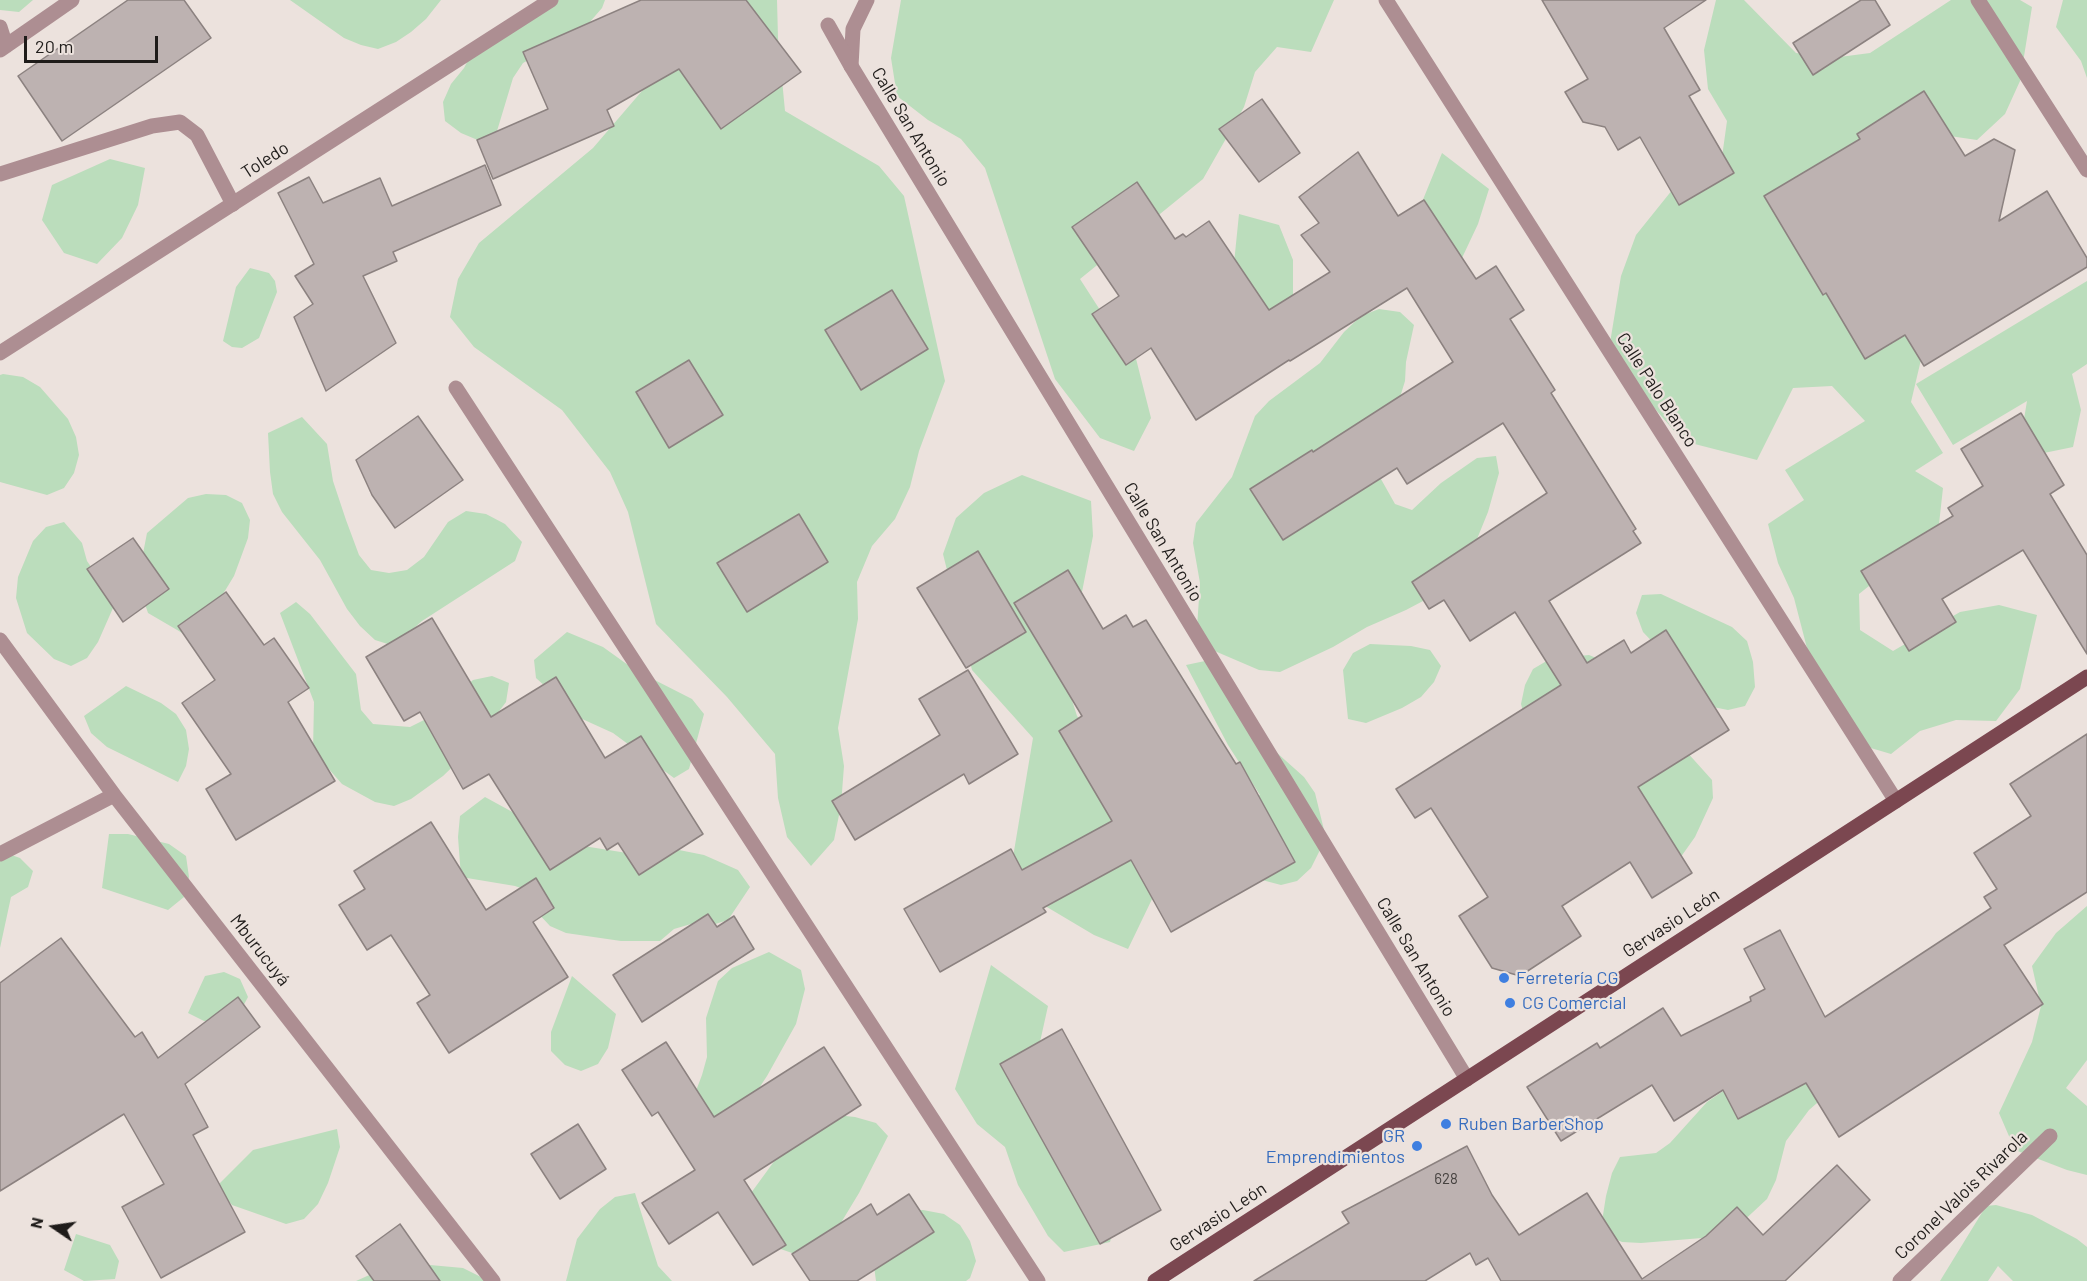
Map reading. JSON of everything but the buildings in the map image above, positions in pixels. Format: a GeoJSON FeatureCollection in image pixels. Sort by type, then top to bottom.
{"type":"FeatureCollection","features":[{"type":"Feature","properties":{"kind":"main road","name":"Gervasio León"},"geometry":{"type":"LineString","coordinates":[[1155,1281],[2087,677]]}},
{"type":"Feature","properties":{"kind":"street"},"geometry":{"type":"LineString","coordinates":[[0,27],[3,48],[72,0]]}},
{"type":"Feature","properties":{"kind":"street","name":"Toledo"},"geometry":{"type":"LineString","coordinates":[[0,353],[551,0]]}},
{"type":"Feature","properties":{"kind":"street"},"geometry":{"type":"LineString","coordinates":[[851,66],[853,29],[867,0]]}},
{"type":"Feature","properties":{"kind":"street","name":"Calle Palo Blanco"},"geometry":{"type":"LineString","coordinates":[[1386,0],[1896,801]]}},
{"type":"Feature","properties":{"kind":"street"},"geometry":{"type":"LineString","coordinates":[[1978,0],[2087,170]]}},
{"type":"Feature","properties":{"kind":"street","name":"Calle San Antonio"},"geometry":{"type":"LineString","coordinates":[[828,25],[1467,1079]]}},
{"type":"Feature","properties":{"kind":"street"},"geometry":{"type":"LineString","coordinates":[[0,174],[152,126],[180,122],[197,135],[233,204]]}},
{"type":"Feature","properties":{"kind":"street"},"geometry":{"type":"LineString","coordinates":[[456,388],[1038,1281]]}},
{"type":"Feature","properties":{"kind":"street","name":"Mburucuyá"},"geometry":{"type":"LineString","coordinates":[[0,640],[114,795],[493,1281]]}},
{"type":"Feature","properties":{"kind":"street"},"geometry":{"type":"LineString","coordinates":[[0,854],[114,795]]}},
{"type":"Feature","properties":{"kind":"street","name":"Coronel Valois Rivarola"},"geometry":{"type":"LineString","coordinates":[[1900,1281],[2050,1136]]}},
{"type":"Feature","properties":{"kind":"green space"},"geometry":{"type":"Polygon","coordinates":[[[0,0],[33,0],[19,12],[0,10],[0,0]]]}},
{"type":"Feature","properties":{"kind":"green space"},"geometry":{"type":"Polygon","coordinates":[[[290,0],[441,0],[426,19],[411,32],[396,42],[378,49],[344,38],[290,0]]]}},
{"type":"Feature","properties":{"kind":"green space"},"geometry":{"type":"Polygon","coordinates":[[[541,0],[605,0],[602,8],[589,23],[523,63],[513,78],[497,131],[480,141],[461,133],[445,121],[443,102],[451,84],[464,68],[475,47],[541,0]]]}},
{"type":"Feature","properties":{"kind":"green space"},"geometry":{"type":"Polygon","coordinates":[[[694,0],[777,0],[785,111],[879,166],[904,196],[945,381],[919,451],[910,487],[895,519],[872,546],[857,582],[858,619],[838,728],[844,766],[841,805],[834,840],[811,866],[787,837],[778,798],[775,754],[727,697],[656,624],[628,512],[610,472],[562,410],[474,347],[450,317],[458,279],[479,243],[593,148],[678,49],[694,0]]]}},
{"type":"Feature","properties":{"kind":"green space"},"geometry":{"type":"Polygon","coordinates":[[[901,0],[1334,0],[1311,52],[1277,47],[1255,72],[1244,107],[1203,179],[1080,279],[1100,310],[1131,339],[1151,418],[1134,451],[1100,438],[1055,379],[985,168],[961,139],[928,120],[897,96],[891,58],[901,0]]]}},
{"type":"Feature","properties":{"kind":"green space"},"geometry":{"type":"Polygon","coordinates":[[[1716,0],[1744,0],[1796,53],[1832,58],[1870,53],[1951,0],[2020,0],[2032,7],[2020,81],[2005,114],[1977,140],[1943,135],[1928,330],[1911,402],[1943,453],[1915,471],[1943,488],[1939,524],[1914,550],[1859,594],[1860,630],[1893,651],[1960,612],[1999,605],[2037,615],[2020,689],[1996,721],[1956,720],[1920,731],[1891,754],[1854,743],[1815,679],[1794,598],[1778,563],[1768,524],[1804,500],[1785,470],[1865,421],[1832,386],[1793,388],[1757,460],[1683,441],[1608,355],[1621,276],[1636,235],[1685,174],[1722,157],[1727,121],[1708,89],[1704,50],[1716,0]]]}},
{"type":"Feature","properties":{"kind":"green space"},"geometry":{"type":"Polygon","coordinates":[[[2063,0],[2087,0],[2087,78],[2081,61],[2056,27],[2063,0]]]}},
{"type":"Feature","properties":{"kind":"green space"},"geometry":{"type":"Polygon","coordinates":[[[1442,153],[1489,189],[1478,224],[1461,260],[1422,202],[1442,153]]]}},
{"type":"Feature","properties":{"kind":"green space"},"geometry":{"type":"Polygon","coordinates":[[[110,159],[145,168],[138,205],[122,238],[97,264],[64,253],[42,220],[52,185],[110,159]]]}},
{"type":"Feature","properties":{"kind":"green space"},"geometry":{"type":"Polygon","coordinates":[[[1239,214],[1279,225],[1293,260],[1293,298],[1227,332],[1239,214]]]}},
{"type":"Feature","properties":{"kind":"green space"},"geometry":{"type":"Polygon","coordinates":[[[250,268],[269,273],[275,281],[277,292],[259,338],[242,348],[232,347],[223,341],[236,287],[250,268]]]}},
{"type":"Feature","properties":{"kind":"green space"},"geometry":{"type":"Polygon","coordinates":[[[2087,281],[2087,364],[2072,374],[2081,410],[2073,447],[2039,454],[2024,419],[2027,401],[1953,445],[1916,384],[2087,281]]]}},
{"type":"Feature","properties":{"kind":"green space"},"geometry":{"type":"Polygon","coordinates":[[[1379,309],[1400,312],[1414,325],[1406,362],[1405,381],[1377,472],[1395,504],[1412,510],[1441,483],[1477,458],[1496,456],[1499,473],[1488,512],[1466,566],[1440,592],[1280,672],[1259,670],[1196,643],[1200,583],[1193,543],[1196,523],[1232,477],[1255,416],[1269,401],[1320,363],[1344,332],[1361,316],[1379,309]]]}},
{"type":"Feature","properties":{"kind":"green space"},"geometry":{"type":"Polygon","coordinates":[[[0,375],[23,377],[40,387],[68,419],[76,437],[79,455],[74,473],[64,488],[47,495],[0,482],[0,375]]]}},
{"type":"Feature","properties":{"kind":"green space"},"geometry":{"type":"Polygon","coordinates":[[[302,417],[327,444],[333,481],[346,520],[359,555],[371,570],[389,573],[407,570],[424,557],[448,522],[466,511],[486,514],[505,524],[522,542],[515,561],[422,621],[394,646],[375,640],[347,609],[320,560],[282,512],[273,494],[268,433],[302,417]]]}},
{"type":"Feature","properties":{"kind":"green space"},"geometry":{"type":"Polygon","coordinates":[[[1022,475],[1091,501],[1093,536],[1065,678],[1077,716],[1179,843],[1128,949],[1094,935],[1025,894],[1013,857],[1033,738],[972,670],[943,554],[956,518],[984,493],[1022,475]]]}},
{"type":"Feature","properties":{"kind":"green space"},"geometry":{"type":"Polygon","coordinates":[[[206,494],[226,495],[242,503],[250,520],[248,538],[234,576],[201,630],[184,634],[148,613],[139,574],[147,533],[188,498],[206,494]]]}},
{"type":"Feature","properties":{"kind":"green space"},"geometry":{"type":"Polygon","coordinates":[[[64,522],[82,543],[87,561],[98,577],[112,588],[113,608],[98,642],[87,658],[71,666],[54,659],[27,633],[16,598],[18,577],[33,541],[46,527],[64,522]]]}},
{"type":"Feature","properties":{"kind":"green space"},"geometry":{"type":"Polygon","coordinates":[[[1661,594],[1732,627],[1747,641],[1753,662],[1755,687],[1745,706],[1728,710],[1708,706],[1685,676],[1643,632],[1636,613],[1642,595],[1661,594]]]}},
{"type":"Feature","properties":{"kind":"green space"},"geometry":{"type":"Polygon","coordinates":[[[296,602],[310,614],[356,674],[361,710],[373,724],[410,727],[428,718],[473,680],[492,676],[509,683],[506,702],[470,750],[443,776],[411,799],[394,806],[375,802],[342,784],[313,751],[314,702],[280,613],[296,602]]]}},
{"type":"Feature","properties":{"kind":"green space"},"geometry":{"type":"Polygon","coordinates":[[[567,632],[603,647],[635,670],[692,699],[704,714],[689,769],[674,778],[613,733],[580,718],[536,678],[534,660],[567,632]]]}},
{"type":"Feature","properties":{"kind":"green space"},"geometry":{"type":"Polygon","coordinates":[[[1370,644],[1411,646],[1430,650],[1441,666],[1434,682],[1421,697],[1402,708],[1366,723],[1348,719],[1343,670],[1353,653],[1370,644]]]}},
{"type":"Feature","properties":{"kind":"green space"},"geometry":{"type":"Polygon","coordinates":[[[1589,655],[1606,662],[1712,780],[1713,798],[1695,837],[1668,875],[1526,723],[1521,704],[1525,685],[1533,669],[1550,659],[1589,655]]]}},
{"type":"Feature","properties":{"kind":"green space"},"geometry":{"type":"Polygon","coordinates":[[[1205,661],[1276,752],[1304,777],[1315,793],[1324,830],[1320,850],[1311,868],[1297,881],[1281,885],[1243,875],[1221,798],[1260,795],[1228,745],[1186,665],[1205,661]]]}},
{"type":"Feature","properties":{"kind":"green space"},"geometry":{"type":"Polygon","coordinates":[[[126,686],[161,703],[176,714],[186,730],[189,749],[186,766],[178,782],[107,747],[91,733],[84,716],[126,686]]]}},
{"type":"Feature","properties":{"kind":"green space"},"geometry":{"type":"Polygon","coordinates":[[[485,797],[571,844],[627,853],[664,847],[704,855],[738,870],[750,887],[728,920],[709,926],[691,924],[674,929],[660,941],[621,941],[566,933],[550,926],[536,911],[532,892],[515,886],[461,877],[458,837],[460,816],[485,797]]]}},
{"type":"Feature","properties":{"kind":"green space"},"geometry":{"type":"Polygon","coordinates":[[[109,834],[128,834],[169,844],[186,856],[189,877],[184,897],[168,910],[102,888],[109,834]]]}},
{"type":"Feature","properties":{"kind":"green space"},"geometry":{"type":"Polygon","coordinates":[[[0,851],[20,858],[33,871],[28,887],[11,897],[0,948],[0,851]]]}},
{"type":"Feature","properties":{"kind":"green space"},"geometry":{"type":"Polygon","coordinates":[[[2087,906],[2087,1060],[2066,1088],[2087,1106],[2087,1175],[2067,1170],[2015,1150],[1999,1113],[2032,1042],[2041,1006],[2032,966],[2056,933],[2087,906]]]}},
{"type":"Feature","properties":{"kind":"green space"},"geometry":{"type":"Polygon","coordinates":[[[769,952],[801,970],[805,989],[796,1024],[744,1111],[714,1132],[688,1112],[707,1057],[706,1018],[718,981],[732,968],[769,952]]]}},
{"type":"Feature","properties":{"kind":"green space"},"geometry":{"type":"Polygon","coordinates":[[[991,965],[1048,1006],[1040,1042],[1121,1203],[1110,1242],[1064,1252],[1048,1236],[1018,1185],[1005,1147],[977,1124],[955,1089],[991,965]]]}},
{"type":"Feature","properties":{"kind":"green space"},"geometry":{"type":"Polygon","coordinates":[[[224,972],[240,979],[248,997],[239,1014],[222,1024],[204,1021],[188,1013],[205,976],[224,972]]]}},
{"type":"Feature","properties":{"kind":"green space"},"geometry":{"type":"Polygon","coordinates":[[[572,976],[616,1014],[608,1048],[598,1064],[581,1071],[565,1065],[551,1051],[551,1032],[572,976]]]}},
{"type":"Feature","properties":{"kind":"green space"},"geometry":{"type":"Polygon","coordinates":[[[1780,1043],[1824,1097],[1809,1110],[1786,1141],[1776,1180],[1767,1199],[1738,1226],[1702,1238],[1641,1243],[1622,1242],[1604,1234],[1603,1215],[1606,1196],[1612,1173],[1620,1157],[1656,1153],[1670,1143],[1707,1102],[1738,1081],[1780,1043]]]}},
{"type":"Feature","properties":{"kind":"green space"},"geometry":{"type":"Polygon","coordinates":[[[836,1115],[876,1123],[888,1136],[839,1226],[811,1250],[792,1253],[775,1247],[751,1193],[786,1145],[836,1115]]]}},
{"type":"Feature","properties":{"kind":"green space"},"geometry":{"type":"Polygon","coordinates":[[[337,1129],[340,1147],[328,1183],[318,1204],[304,1219],[286,1224],[232,1205],[217,1186],[253,1150],[337,1129]]]}},
{"type":"Feature","properties":{"kind":"green space"},"geometry":{"type":"Polygon","coordinates":[[[635,1193],[658,1266],[672,1281],[566,1281],[577,1239],[600,1209],[615,1197],[635,1193]]]}},
{"type":"Feature","properties":{"kind":"green space"},"geometry":{"type":"Polygon","coordinates":[[[1996,1205],[2032,1215],[2077,1239],[2087,1247],[2087,1281],[2013,1281],[1998,1266],[1988,1281],[1940,1281],[1986,1206],[1996,1205]]]}},
{"type":"Feature","properties":{"kind":"green space"},"geometry":{"type":"Polygon","coordinates":[[[923,1210],[944,1214],[960,1225],[970,1241],[976,1261],[970,1278],[966,1281],[876,1281],[871,1244],[904,1211],[923,1210]]]}},
{"type":"Feature","properties":{"kind":"green space"},"geometry":{"type":"Polygon","coordinates":[[[76,1234],[110,1245],[119,1261],[115,1279],[84,1281],[64,1270],[76,1234]]]}},
{"type":"Feature","properties":{"kind":"green space"},"geometry":{"type":"Polygon","coordinates":[[[419,1264],[463,1268],[489,1281],[356,1281],[376,1272],[419,1264]]]}},
{"type":"Feature","properties":{"kind":"place","name":"Ferretería CG"},"geometry":{"type":"Point","coordinates":[1504,978]}},
{"type":"Feature","properties":{"kind":"place","name":"CG Comercial"},"geometry":{"type":"Point","coordinates":[1510,1003]}},
{"type":"Feature","properties":{"kind":"place","name":"Ruben BarberShop"},"geometry":{"type":"Point","coordinates":[1446,1124]}},
{"type":"Feature","properties":{"kind":"place","name":"GR Emprendimientos"},"geometry":{"type":"Point","coordinates":[1417,1146]}}]}
